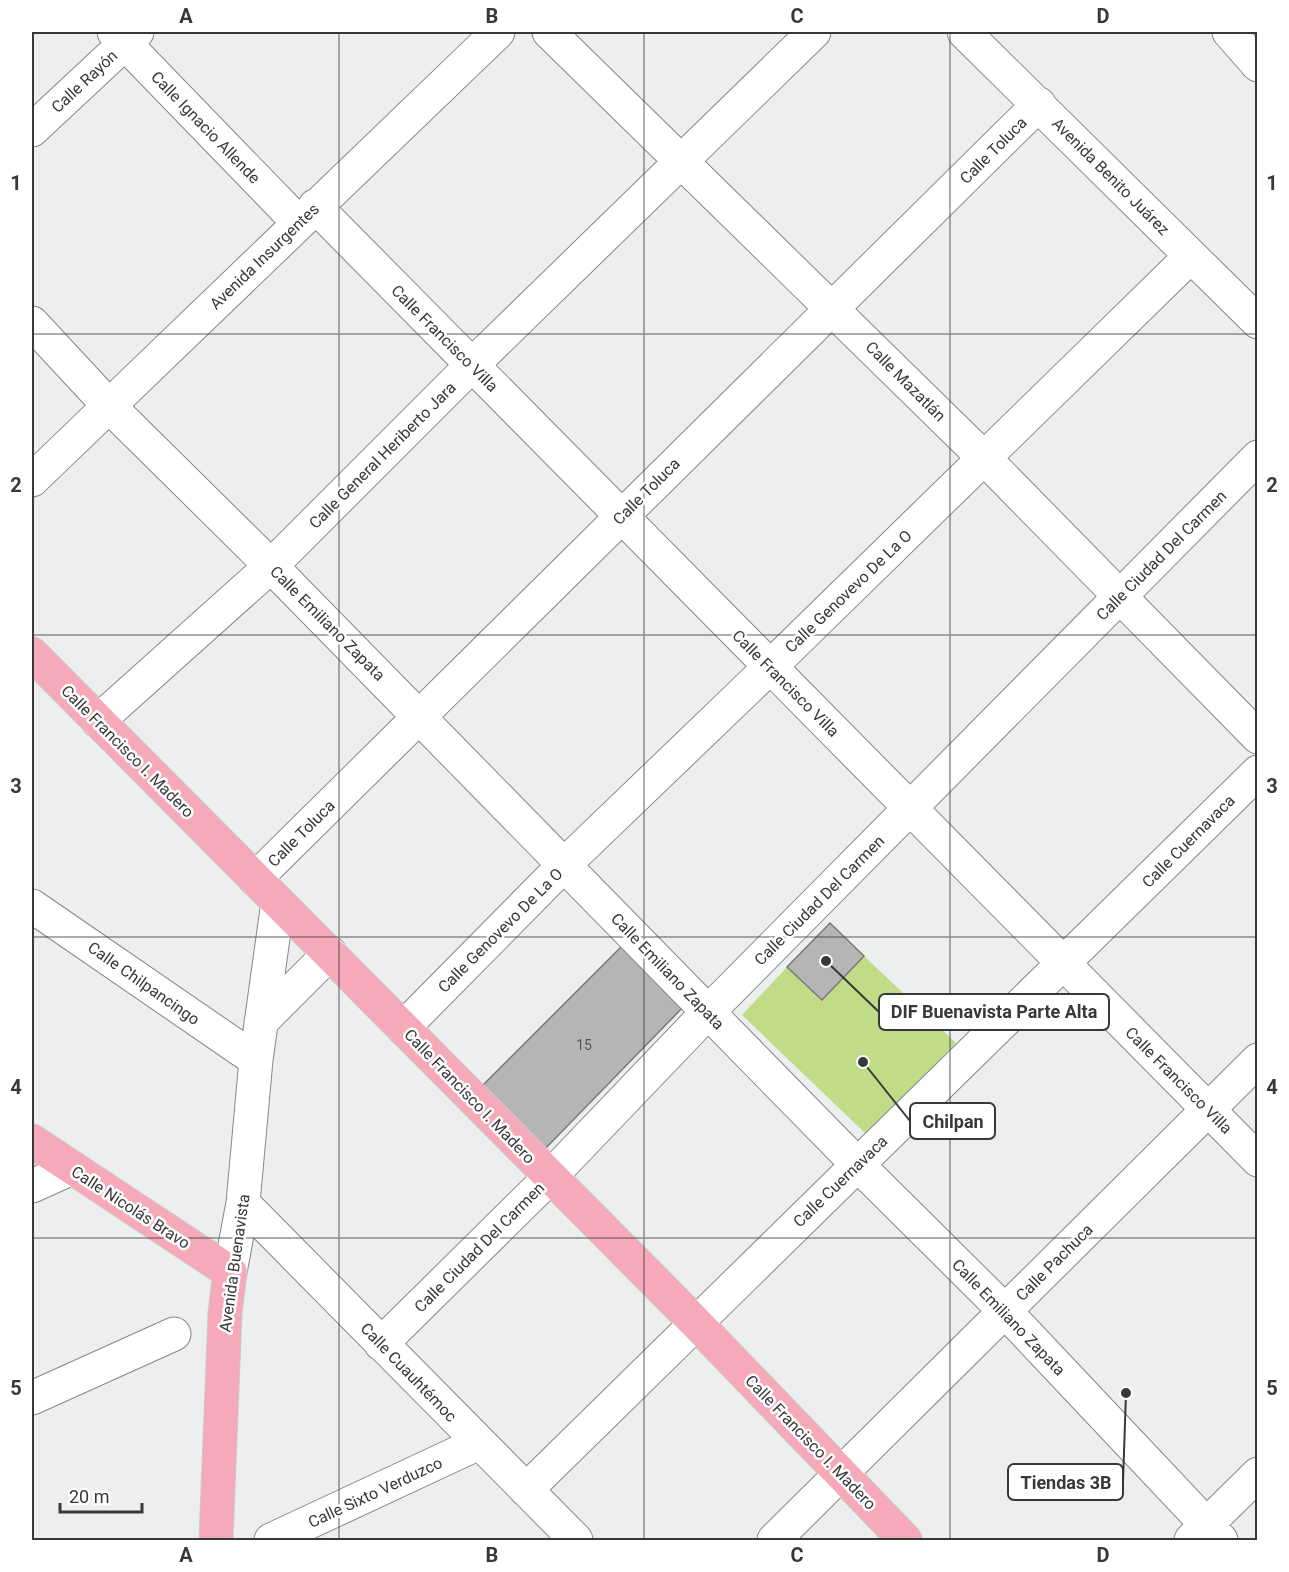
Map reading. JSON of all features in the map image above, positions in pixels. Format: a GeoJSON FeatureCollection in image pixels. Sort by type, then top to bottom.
{"type":"FeatureCollection","features":[{"type":"Feature","properties":{"kind":"main road","name":"Calle Francisco I. Madero"},"geometry":{"type":"LineString","coordinates":[[32,654],[696,1323],[905,1540]]}},
{"type":"Feature","properties":{"kind":"main road","name":"Calle Nicolás Bravo"},"geometry":{"type":"LineString","coordinates":[[32,1141],[230,1272]]}},
{"type":"Feature","properties":{"kind":"main road","name":"Avenida Buenavista"},"geometry":{"type":"LineString","coordinates":[[216,1540],[225,1314],[230,1272]]}},
{"type":"Feature","properties":{"kind":"street","name":"Avenida Insurgentes"},"geometry":{"type":"LineString","coordinates":[[32,480],[498,32]]}},
{"type":"Feature","properties":{"kind":"street","name":"Calle Mazatlán"},"geometry":{"type":"LineString","coordinates":[[549,32],[984,458],[1257,737]]}},
{"type":"Feature","properties":{"kind":"street","name":"Calle General Heriberto Jara"},"geometry":{"type":"LineString","coordinates":[[98,721],[271,566],[472,365],[814,32]]}},
{"type":"Feature","properties":{"kind":"street"},"geometry":{"type":"LineString","coordinates":[[1229,32],[1257,65]]}},
{"type":"Feature","properties":{"kind":"street","name":"Avenida Benito Juárez"},"geometry":{"type":"LineString","coordinates":[[968,33],[1257,322]]}},
{"type":"Feature","properties":{"kind":"street","name":"Calle Ignacio Allende"},"geometry":{"type":"LineString","coordinates":[[125,35],[307,214]]}},
{"type":"Feature","properties":{"kind":"street","name":"Calle Rayón"},"geometry":{"type":"LineString","coordinates":[[32,130],[125,35]]}},
{"type":"Feature","properties":{"kind":"street","name":"Calle Toluca"},"geometry":{"type":"LineString","coordinates":[[255,879],[1039,104]]}},
{"type":"Feature","properties":{"kind":"street","name":"Calle Francisco Villa"},"geometry":{"type":"LineString","coordinates":[[307,214],[472,365],[1257,1160]]}},
{"type":"Feature","properties":{"kind":"street","name":"Calle Genovevo De La O"},"geometry":{"type":"LineString","coordinates":[[404,1028],[564,865],[1191,256]]}},
{"type":"Feature","properties":{"kind":"street"},"geometry":{"type":"LineString","coordinates":[[32,323],[109,406]]}},
{"type":"Feature","properties":{"kind":"street","name":"Calle Emiliano Zapata"},"geometry":{"type":"LineString","coordinates":[[109,406],[271,566],[857,1164],[1005,1311],[1206,1536]]}},
{"type":"Feature","properties":{"kind":"street","name":"Calle Ciudad Del Carmen"},"geometry":{"type":"LineString","coordinates":[[381,1344],[550,1177],[708,1012],[1257,457]]}},
{"type":"Feature","properties":{"kind":"street","name":"Calle Cuernavaca"},"geometry":{"type":"LineString","coordinates":[[526,1490],[1257,772]]}},
{"type":"Feature","properties":{"kind":"street","name":"Avenida Buenavista"},"geometry":{"type":"LineString","coordinates":[[230,1272],[243,1203],[256,1060],[278,902]]}},
{"type":"Feature","properties":{"kind":"street","name":"Calle Chilpancingo"},"geometry":{"type":"LineString","coordinates":[[32,906],[256,1060]]}},
{"type":"Feature","properties":{"kind":"street"},"geometry":{"type":"LineString","coordinates":[[261,1022],[330,953]]}},
{"type":"Feature","properties":{"kind":"street","name":"Calle Pachuca"},"geometry":{"type":"LineString","coordinates":[[774,1540],[1257,1060]]}},
{"type":"Feature","properties":{"kind":"street"},"geometry":{"type":"LineString","coordinates":[[32,1186],[72,1168]]}},
{"type":"Feature","properties":{"kind":"street","name":"Calle Cuauhtémoc"},"geometry":{"type":"LineString","coordinates":[[243,1203],[576,1540]]}},
{"type":"Feature","properties":{"kind":"street"},"geometry":{"type":"LineString","coordinates":[[32,1398],[174,1334]]}},
{"type":"Feature","properties":{"kind":"street","name":"Calle Sixto Verduzco"},"geometry":{"type":"LineString","coordinates":[[271,1540],[479,1443]]}},
{"type":"Feature","properties":{"kind":"street"},"geometry":{"type":"LineString","coordinates":[[1206,1536],[1257,1474]]}},
{"type":"Feature","properties":{"kind":"green space"},"geometry":{"type":"Polygon","coordinates":[[[864,956],[956,1043],[867,1135],[742,1015],[787,967],[822,1000],[864,956]]]}},
{"type":"Feature","properties":{"kind":"building"},"geometry":{"type":"Polygon","coordinates":[[[830,923],[864,956],[822,1000],[787,967],[830,923]]]}},
{"type":"Feature","properties":{"kind":"building"},"geometry":{"type":"Polygon","coordinates":[[[628,940],[688,1002],[543,1151],[480,1088],[628,940]]]}},
{"type":"Feature","properties":{"kind":"place","name":"DIF Buenavista Parte Alta"},"geometry":{"type":"Point","coordinates":[826,961]}},
{"type":"Feature","properties":{"kind":"place","name":"Chilpan"},"geometry":{"type":"Point","coordinates":[863,1062]}},
{"type":"Feature","properties":{"kind":"place","name":"Tiendas 3B"},"geometry":{"type":"Point","coordinates":[1126,1393]}}]}
